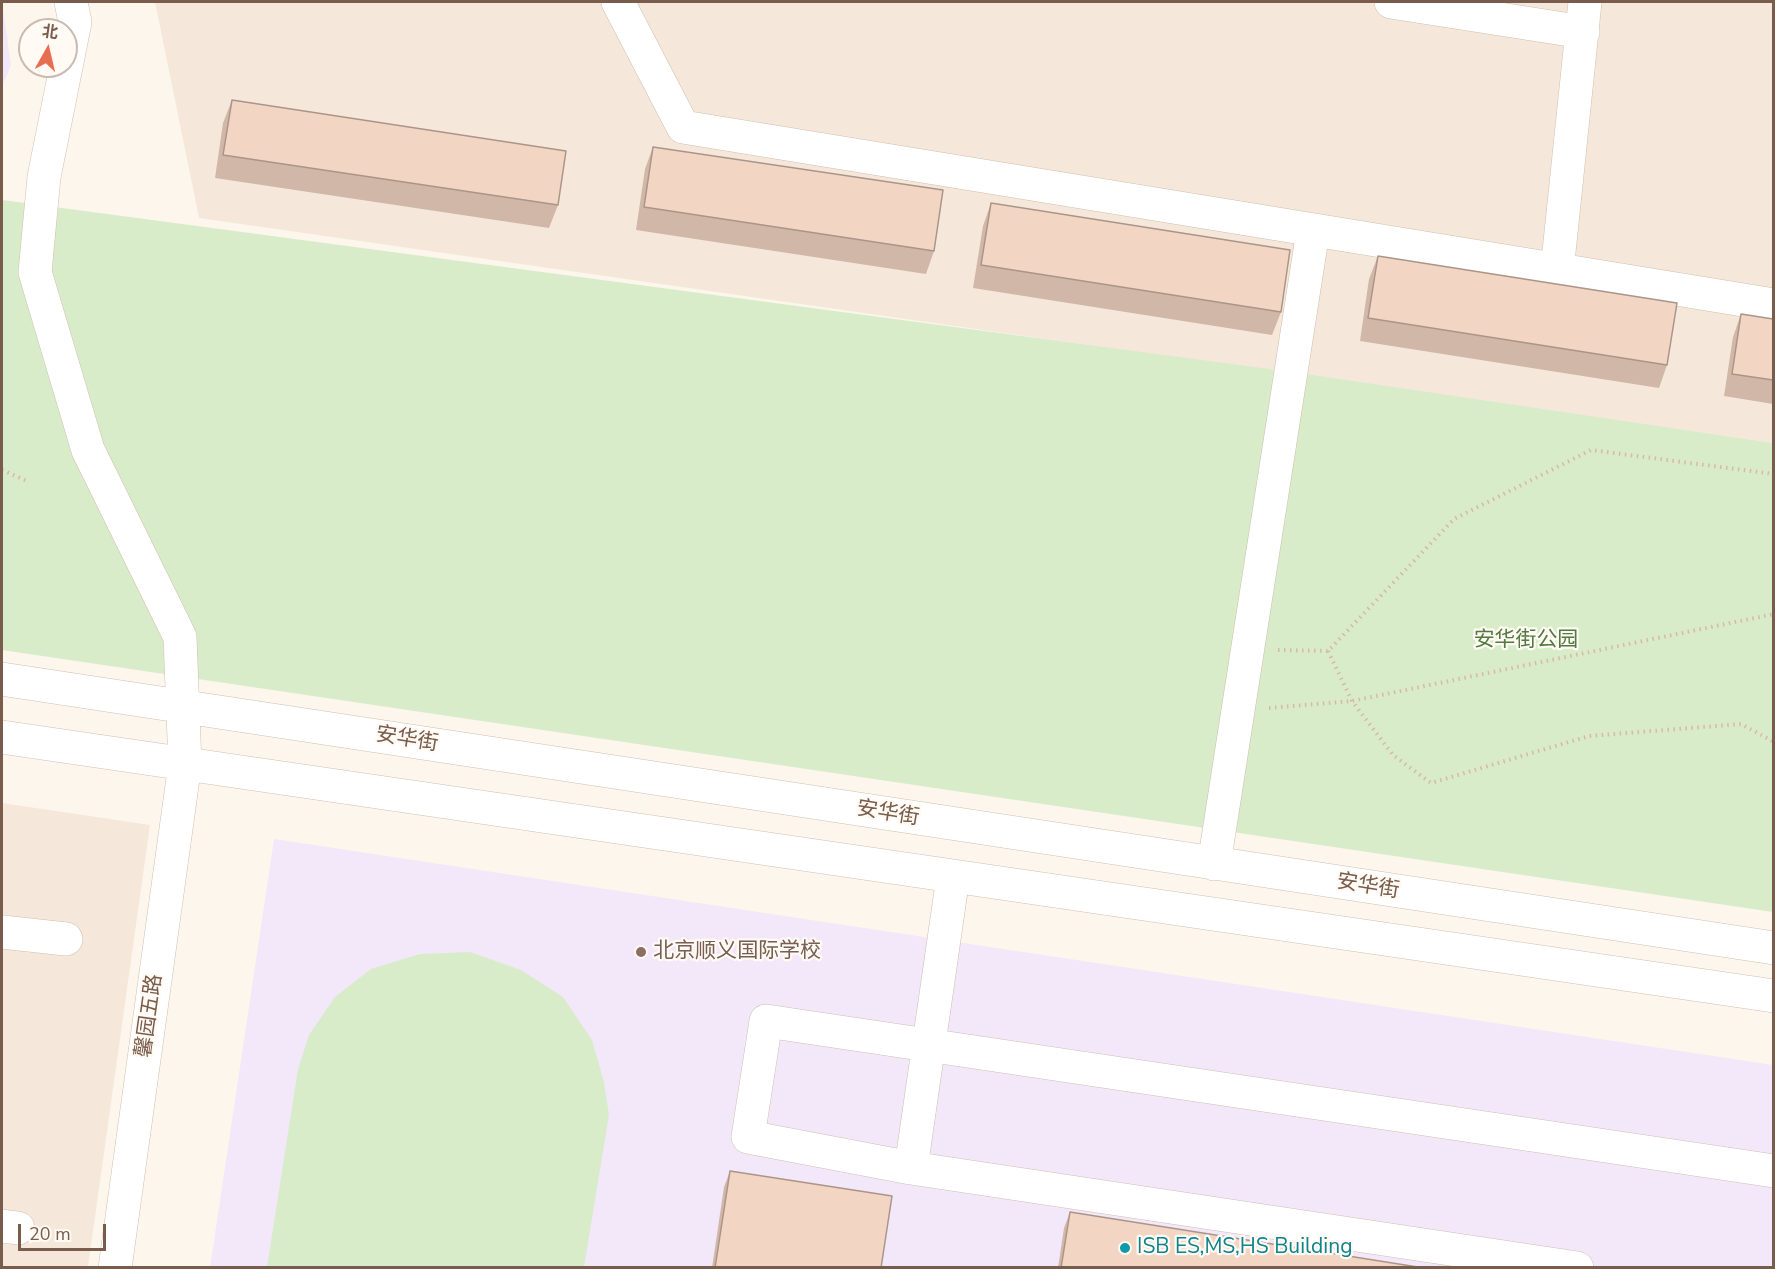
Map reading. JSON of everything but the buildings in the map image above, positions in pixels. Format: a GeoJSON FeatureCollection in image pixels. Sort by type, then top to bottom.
{"type":"FeatureCollection","features":[{"type":"Feature","properties":{"kind":"street","name":"馨园五路"},"geometry":{"type":"LineString","coordinates":[[71,2],[75,22],[44,177],[35,272],[88,450],[180,637],[185,764],[115,1268]]}},
{"type":"Feature","properties":{"kind":"street"},"geometry":{"type":"LineString","coordinates":[[618,2],[683,127],[1773,305]]}},
{"type":"Feature","properties":{"kind":"street"},"geometry":{"type":"LineString","coordinates":[[1391,2],[1584,17],[1557,271]]}},
{"type":"Feature","properties":{"kind":"street"},"geometry":{"type":"LineString","coordinates":[[1214,864],[1313,231]]}},
{"type":"Feature","properties":{"kind":"street","name":"安华街"},"geometry":{"type":"LineString","coordinates":[[2,679],[1773,948]]}},
{"type":"Feature","properties":{"kind":"street"},"geometry":{"type":"LineString","coordinates":[[2,737],[1773,996]]}},
{"type":"Feature","properties":{"kind":"street"},"geometry":{"type":"LineString","coordinates":[[911,1168],[953,877]]}},
{"type":"Feature","properties":{"kind":"street"},"geometry":{"type":"LineString","coordinates":[[2,932],[66,939]]}},
{"type":"Feature","properties":{"kind":"street"},"geometry":{"type":"LineString","coordinates":[[1577,1268],[911,1168],[748,1137],[766,1021],[1773,1171]]}},
{"type":"Feature","properties":{"kind":"path"},"geometry":{"type":"LineString","coordinates":[[1248,650],[1328,651],[1454,519],[1591,450],[1773,474]]}},
{"type":"Feature","properties":{"kind":"path"},"geometry":{"type":"LineString","coordinates":[[2,470],[27,481]]}},
{"type":"Feature","properties":{"kind":"path"},"geometry":{"type":"LineString","coordinates":[[1238,711],[1352,701],[1773,614]]}},
{"type":"Feature","properties":{"kind":"path"},"geometry":{"type":"LineString","coordinates":[[1328,651],[1352,701],[1393,755],[1431,783],[1589,736],[1741,724],[1773,742]]}},
{"type":"Feature","properties":{"kind":"shaded area"},"geometry":{"type":"Polygon","coordinates":[[[2,2],[11,65],[2,87],[2,2]]]}},
{"type":"Feature","properties":{"kind":"shaded area"},"geometry":{"type":"Polygon","coordinates":[[[155,2],[1773,2],[1773,443],[199,218],[155,2]]]}},
{"type":"Feature","properties":{"kind":"shaded area"},"geometry":{"type":"Polygon","coordinates":[[[2,803],[150,825],[88,1267],[2,1267],[2,803]]]}},
{"type":"Feature","properties":{"kind":"shaded area","name":"北京顺义国际学校"},"geometry":{"type":"Polygon","coordinates":[[[274,839],[1773,1065],[1773,1267],[210,1268],[274,839]]]}},
{"type":"Feature","properties":{"kind":"green space","name":"安华街公园"},"geometry":{"type":"Polygon","coordinates":[[[2,200],[1292,372],[1773,443],[1773,912],[2,650],[2,200]]]}},
{"type":"Feature","properties":{"kind":"green space"},"geometry":{"type":"Polygon","coordinates":[[[470,952],[521,970],[563,997],[592,1040],[604,1082],[609,1115],[584,1267],[267,1267],[298,1069],[309,1035],[335,997],[371,969],[420,954],[470,952]]]}},
{"type":"Feature","properties":{"kind":"place","name":"北京顺义国际学校"},"geometry":{"type":"Point","coordinates":[641,952]}},
{"type":"Feature","properties":{"kind":"place","name":"ISB ES,MS,HS Building"},"geometry":{"type":"Point","coordinates":[1125,1248]}}]}
